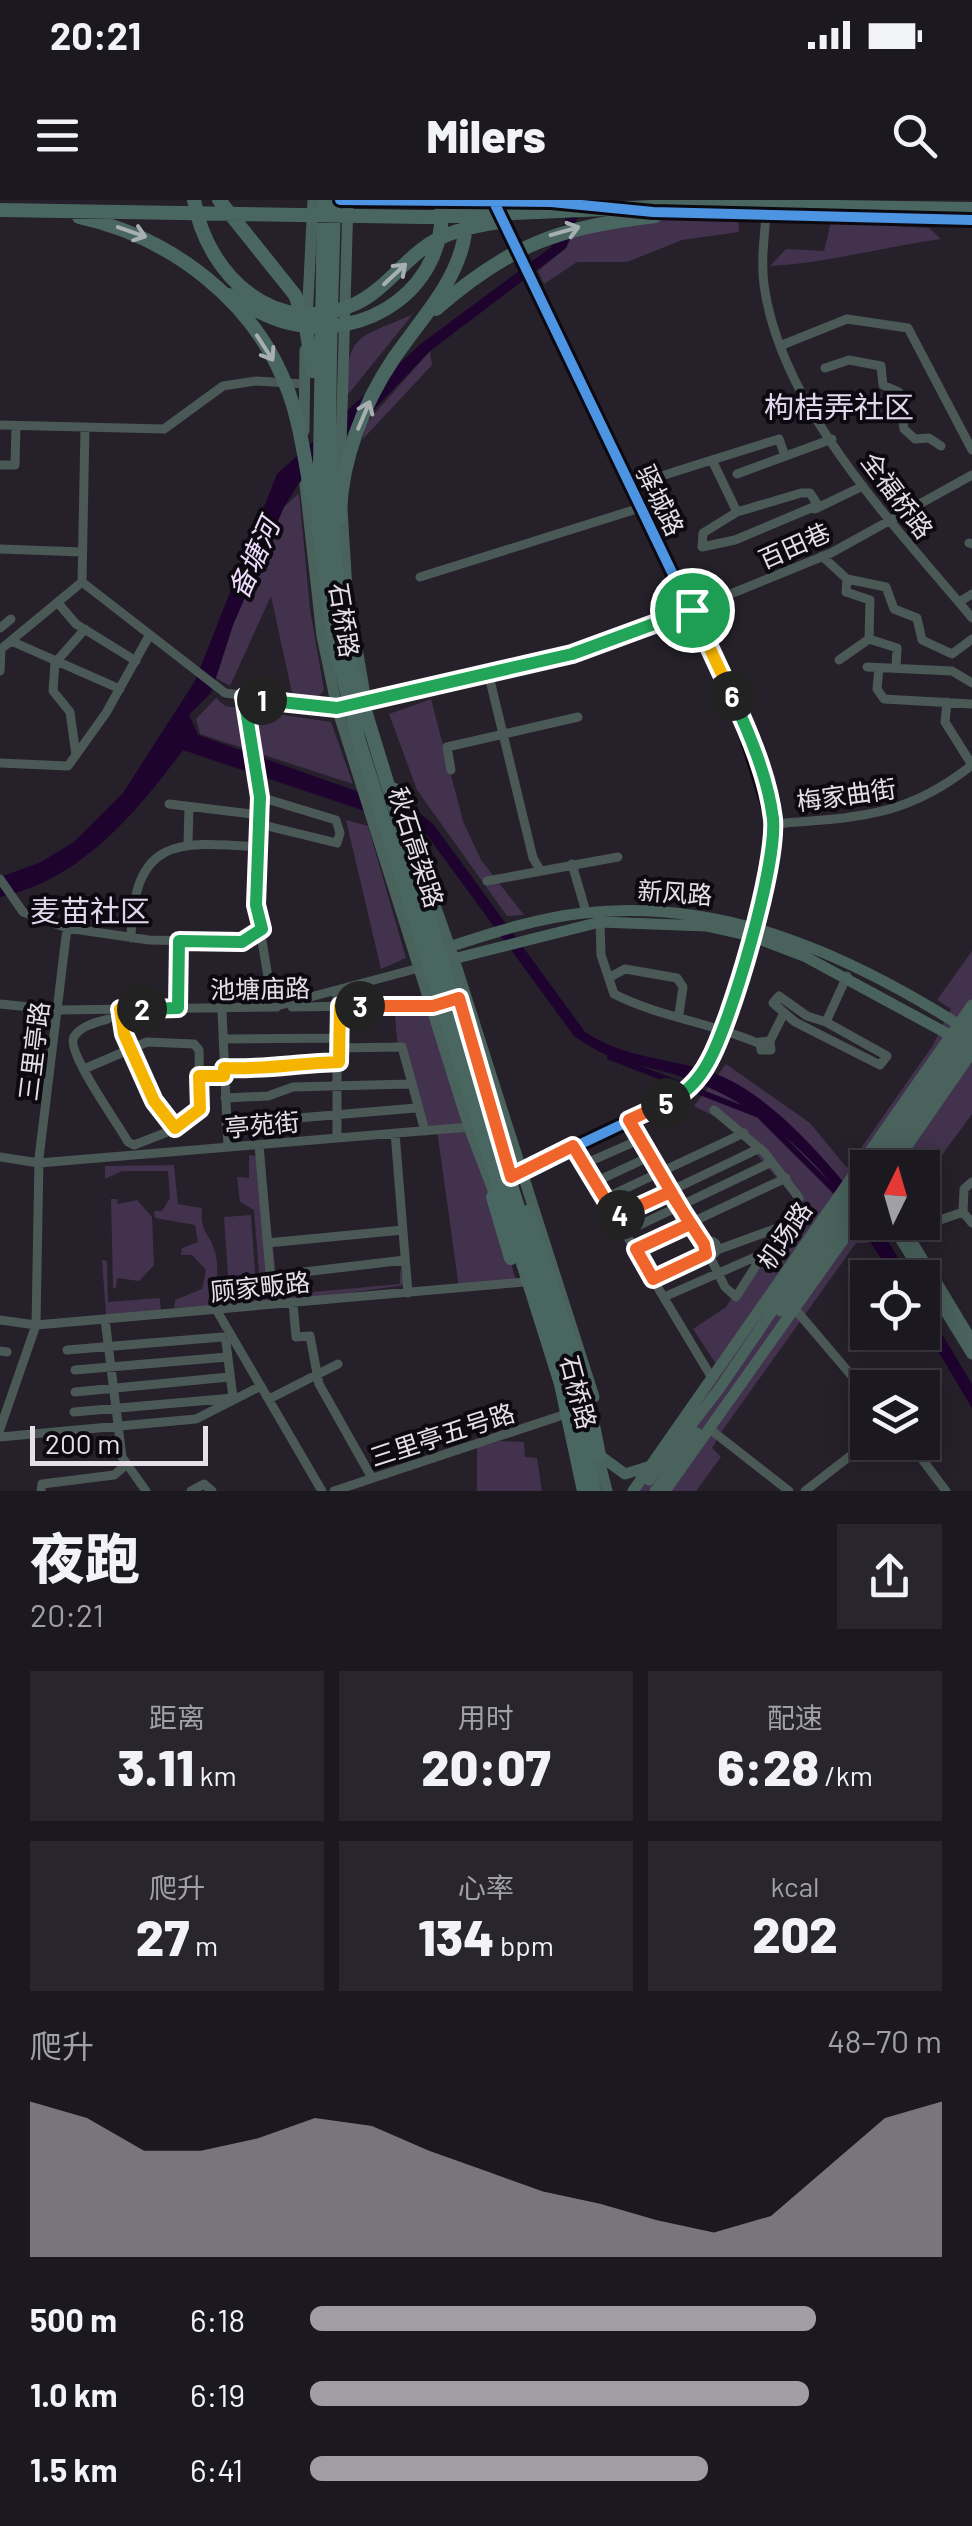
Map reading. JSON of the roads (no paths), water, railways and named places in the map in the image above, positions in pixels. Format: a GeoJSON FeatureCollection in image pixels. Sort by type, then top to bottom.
{"type":"FeatureCollection","features":[{"type":"Feature","properties":{"kind":"highway"},"geometry":{"type":"LineString","coordinates":[[194,200],[208,246],[229,279],[261,303],[297,313],[328,312],[358,302],[418,252],[457,231],[570,206]]}},
{"type":"Feature","properties":{"kind":"highway"},"geometry":{"type":"LineString","coordinates":[[219,200],[295,295],[310,342],[319,416]]}},
{"type":"Feature","properties":{"kind":"highway","name":"秋石高架路"},"geometry":{"type":"LineString","coordinates":[[324,200],[319,532],[346,694],[560,1384],[581,1491]]}},
{"type":"Feature","properties":{"kind":"highway","name":"秋石高架路"},"geometry":{"type":"LineString","coordinates":[[337,200],[330,476],[336,579],[357,692],[479,1124],[571,1380],[594,1491]]}},
{"type":"Feature","properties":{"kind":"highway"},"geometry":{"type":"LineString","coordinates":[[44,211],[149,238],[252,309],[286,322],[321,327],[367,316],[407,296],[426,273],[444,228],[441,200]]}},
{"type":"Feature","properties":{"kind":"highway"},"geometry":{"type":"LineString","coordinates":[[336,579],[340,511],[358,427],[384,374],[424,319],[461,254],[467,224],[465,200]]}},
{"type":"Feature","properties":{"kind":"highway"},"geometry":{"type":"LineString","coordinates":[[0,210],[422,217],[570,206],[972,210]]}},
{"type":"Feature","properties":{"kind":"highway"},"geometry":{"type":"LineString","coordinates":[[424,319],[500,259],[561,231],[662,215],[803,206]]}},
{"type":"Feature","properties":{"kind":"highway"},"geometry":{"type":"LineString","coordinates":[[208,280],[257,335],[287,387],[319,532]]}},
{"type":"Feature","properties":{"kind":"highway"},"geometry":{"type":"LineString","coordinates":[[479,1124],[497,1214],[563,1415]]}},
{"type":"Feature","properties":{"kind":"highway"},"geometry":{"type":"LineString","coordinates":[[479,1124],[526,1206],[586,1390],[599,1456]]}},
{"type":"Feature","properties":{"kind":"main road","name":"石桥路"},"geometry":{"type":"LineString","coordinates":[[314,200],[304,384],[305,484],[322,636],[337,708],[417,963],[479,1124],[563,1415],[581,1491]]}},
{"type":"Feature","properties":{"kind":"main road"},"geometry":{"type":"LineString","coordinates":[[337,200],[493,201],[766,216],[904,219]]}},
{"type":"Feature","properties":{"kind":"main road","name":"石桥路"},"geometry":{"type":"LineString","coordinates":[[348,200],[340,450],[347,590],[366,698],[516,1173],[606,1491]]}},
{"type":"Feature","properties":{"kind":"main road","name":"新风路"},"geometry":{"type":"LineString","coordinates":[[449,954],[513,927],[586,912],[670,912],[813,947],[966,1036]]}},
{"type":"Feature","properties":{"kind":"main road","name":"新风路"},"geometry":{"type":"LineString","coordinates":[[417,963],[600,922],[670,922],[753,931],[966,1036]]}},
{"type":"Feature","properties":{"kind":"main road"},"geometry":{"type":"LineString","coordinates":[[449,954],[516,1173]]}},
{"type":"Feature","properties":{"kind":"main road","name":"机场路"},"geometry":{"type":"LineString","coordinates":[[902,1150],[966,1036],[972,1005]]}},
{"type":"Feature","properties":{"kind":"main road","name":"机场路"},"geometry":{"type":"LineString","coordinates":[[893,1150],[966,1036]]}},
{"type":"Feature","properties":{"kind":"main road","name":"机场路"},"geometry":{"type":"LineString","coordinates":[[882,1150],[966,1036]]}},
{"type":"Feature","properties":{"kind":"main road","name":"机场路"},"geometry":{"type":"LineString","coordinates":[[891,1150],[966,1036]]}},
{"type":"Feature","properties":{"kind":"main road","name":"机场路"},"geometry":{"type":"LineString","coordinates":[[637,1491],[712,1378],[850,1208]]}},
{"type":"Feature","properties":{"kind":"main road","name":"机场路"},"geometry":{"type":"LineString","coordinates":[[637,1491],[676,1448],[850,1208]]}},
{"type":"Feature","properties":{"kind":"main road","name":"机场路"},"geometry":{"type":"LineString","coordinates":[[665,1491],[795,1309],[841,1218]]}},
{"type":"Feature","properties":{"kind":"main road","name":"机场路"},"geometry":{"type":"LineString","coordinates":[[655,1491],[841,1218]]}},
{"type":"Feature","properties":{"kind":"main road"},"geometry":{"type":"LineString","coordinates":[[901,1240],[972,1354]]}},
{"type":"Feature","properties":{"kind":"main road"},"geometry":{"type":"LineString","coordinates":[[911,1240],[972,1341]]}},
{"type":"Feature","properties":{"kind":"main road"},"geometry":{"type":"LineString","coordinates":[[676,1448],[678,1427]]}},
{"type":"Feature","properties":{"kind":"main road"},"geometry":{"type":"LineString","coordinates":[[599,1456],[625,1474],[651,1466]]}},
{"type":"Feature","properties":{"kind":"street","name":"驿城路"},"geometry":{"type":"LineString","coordinates":[[493,201],[739,712],[768,794],[773,824],[771,858],[753,931],[723,1027],[705,1068],[684,1095],[516,1173]]}},
{"type":"Feature","properties":{"kind":"street","name":"全福桥路"},"geometry":{"type":"LineString","coordinates":[[766,216],[764,283],[782,345],[800,388],[863,486],[972,618]]}},
{"type":"Feature","properties":{"kind":"street"},"geometry":{"type":"LineString","coordinates":[[782,345],[847,320],[908,328],[972,450]]}},
{"type":"Feature","properties":{"kind":"street"},"geometry":{"type":"LineString","coordinates":[[825,368],[849,360],[881,366],[883,385],[899,392],[904,430],[914,440],[930,438],[940,446]]}},
{"type":"Feature","properties":{"kind":"street"},"geometry":{"type":"LineString","coordinates":[[0,425],[164,429],[223,386],[256,380],[304,384]]}},
{"type":"Feature","properties":{"kind":"street"},"geometry":{"type":"LineString","coordinates":[[0,465],[15,466],[16,426]]}},
{"type":"Feature","properties":{"kind":"street"},"geometry":{"type":"LineString","coordinates":[[82,582],[86,427]]}},
{"type":"Feature","properties":{"kind":"street"},"geometry":{"type":"LineString","coordinates":[[632,484],[779,439],[785,456]]}},
{"type":"Feature","properties":{"kind":"street"},"geometry":{"type":"LineString","coordinates":[[737,474],[832,440]]}},
{"type":"Feature","properties":{"kind":"street"},"geometry":{"type":"LineString","coordinates":[[712,460],[736,512]]}},
{"type":"Feature","properties":{"kind":"street","name":"百田巷"},"geometry":{"type":"LineString","coordinates":[[149,636],[216,687],[244,697],[337,708],[366,698],[572,654],[692,610],[822,556],[972,475]]}},
{"type":"Feature","properties":{"kind":"street"},"geometry":{"type":"LineString","coordinates":[[812,510],[818,505],[816,497],[802,492],[736,512],[703,534],[702,547],[735,540],[812,510],[863,486]]}},
{"type":"Feature","properties":{"kind":"street"},"geometry":{"type":"LineString","coordinates":[[420,577],[643,507]]}},
{"type":"Feature","properties":{"kind":"street"},"geometry":{"type":"LineString","coordinates":[[0,550],[82,552]]}},
{"type":"Feature","properties":{"kind":"street"},"geometry":{"type":"LineString","coordinates":[[822,556],[847,579],[886,587],[894,610],[916,618],[922,640],[952,654]]}},
{"type":"Feature","properties":{"kind":"street"},"geometry":{"type":"LineString","coordinates":[[847,579],[846,592],[870,600],[869,639]]}},
{"type":"Feature","properties":{"kind":"street"},"geometry":{"type":"LineString","coordinates":[[0,672],[2,649],[82,582]]}},
{"type":"Feature","properties":{"kind":"street"},"geometry":{"type":"LineString","coordinates":[[0,763],[68,766],[120,689],[149,636],[82,582]]}},
{"type":"Feature","properties":{"kind":"street"},"geometry":{"type":"LineString","coordinates":[[959,602],[972,594]]}},
{"type":"Feature","properties":{"kind":"street"},"geometry":{"type":"LineString","coordinates":[[58,602],[85,630],[136,661]]}},
{"type":"Feature","properties":{"kind":"street"},"geometry":{"type":"LineString","coordinates":[[0,628],[10,619]]}},
{"type":"Feature","properties":{"kind":"street"},"geometry":{"type":"LineString","coordinates":[[76,755],[70,712],[53,690],[56,663],[85,630]]}},
{"type":"Feature","properties":{"kind":"street"},"geometry":{"type":"LineString","coordinates":[[840,660],[869,639]]}},
{"type":"Feature","properties":{"kind":"street"},"geometry":{"type":"LineString","coordinates":[[869,639],[897,648],[896,668]]}},
{"type":"Feature","properties":{"kind":"street"},"geometry":{"type":"LineString","coordinates":[[952,654],[972,639]]}},
{"type":"Feature","properties":{"kind":"street"},"geometry":{"type":"LineString","coordinates":[[10,641],[120,689]]}},
{"type":"Feature","properties":{"kind":"street"},"geometry":{"type":"LineString","coordinates":[[952,654],[952,671]]}},
{"type":"Feature","properties":{"kind":"street"},"geometry":{"type":"LineString","coordinates":[[866,667],[952,671],[972,683]]}},
{"type":"Feature","properties":{"kind":"street"},"geometry":{"type":"LineString","coordinates":[[879,668],[877,689],[884,699],[972,704]]}},
{"type":"Feature","properties":{"kind":"street"},"geometry":{"type":"LineString","coordinates":[[488,672],[506,733],[533,858],[539,868]]}},
{"type":"Feature","properties":{"kind":"street"},"geometry":{"type":"LineString","coordinates":[[244,697],[250,754],[260,797],[256,905],[273,1007],[337,992],[417,963]]}},
{"type":"Feature","properties":{"kind":"street"},"geometry":{"type":"LineString","coordinates":[[947,702],[945,722],[972,765]]}},
{"type":"Feature","properties":{"kind":"street"},"geometry":{"type":"LineString","coordinates":[[451,770],[447,747],[578,717]]}},
{"type":"Feature","properties":{"kind":"street","name":"梅家曲街"},"geometry":{"type":"LineString","coordinates":[[773,824],[860,817],[913,804],[972,765]]}},
{"type":"Feature","properties":{"kind":"street"},"geometry":{"type":"LineString","coordinates":[[170,804],[260,819],[325,843],[337,843],[340,833],[336,820],[260,797]]}},
{"type":"Feature","properties":{"kind":"street"},"geometry":{"type":"LineString","coordinates":[[188,842],[189,808]]}},
{"type":"Feature","properties":{"kind":"street"},"geometry":{"type":"LineString","coordinates":[[131,938],[132,907],[142,877],[162,851],[188,842],[259,847]]}},
{"type":"Feature","properties":{"kind":"street"},"geometry":{"type":"LineString","coordinates":[[487,881],[539,868],[618,857]]}},
{"type":"Feature","properties":{"kind":"street"},"geometry":{"type":"LineString","coordinates":[[572,864],[586,912]]}},
{"type":"Feature","properties":{"kind":"street"},"geometry":{"type":"LineString","coordinates":[[0,879],[23,912],[67,928],[131,938],[242,942],[262,929]]}},
{"type":"Feature","properties":{"kind":"street"},"geometry":{"type":"LineString","coordinates":[[600,922],[601,955],[612,976],[614,994],[765,1042],[782,1015]]}},
{"type":"Feature","properties":{"kind":"street","name":"三里亭路"},"geometry":{"type":"LineString","coordinates":[[0,1429],[36,1325],[39,1163],[67,928]]}},
{"type":"Feature","properties":{"kind":"street"},"geometry":{"type":"LineString","coordinates":[[178,1008],[179,941]]}},
{"type":"Feature","properties":{"kind":"street"},"geometry":{"type":"LineString","coordinates":[[612,976],[625,969],[677,978],[684,987],[679,1014]]}},
{"type":"Feature","properties":{"kind":"street"},"geometry":{"type":"LineString","coordinates":[[826,1022],[847,976]]}},
{"type":"Feature","properties":{"kind":"street"},"geometry":{"type":"LineString","coordinates":[[337,992],[337,1138]]}},
{"type":"Feature","properties":{"kind":"street"},"geometry":{"type":"LineString","coordinates":[[779,996],[806,1016],[826,1022],[886,1056],[880,1066],[782,1015],[772,1004],[779,996]]}},
{"type":"Feature","properties":{"kind":"street","name":"池塘庙路"},"geometry":{"type":"LineString","coordinates":[[0,1004],[58,1010],[222,1011],[433,1006],[459,998]]}},
{"type":"Feature","properties":{"kind":"street"},"geometry":{"type":"LineString","coordinates":[[120,1009],[130,1046],[154,1101],[175,1128]]}},
{"type":"Feature","properties":{"kind":"street"},"geometry":{"type":"LineString","coordinates":[[222,1011],[228,1147]]}},
{"type":"Feature","properties":{"kind":"street"},"geometry":{"type":"LineString","coordinates":[[84,1069],[130,1046],[147,1042],[194,1044],[199,1050],[200,1109],[175,1128],[134,1145],[128,1142],[84,1069],[72,1044],[74,1036],[89,1024],[108,1019]]}},
{"type":"Feature","properties":{"kind":"street"},"geometry":{"type":"LineString","coordinates":[[223,1039],[402,1047],[425,1131]]}},
{"type":"Feature","properties":{"kind":"street"},"geometry":{"type":"LineString","coordinates":[[199,1076],[267,1070],[279,1063],[339,1062]]}},
{"type":"Feature","properties":{"kind":"street"},"geometry":{"type":"LineString","coordinates":[[225,1098],[338,1086],[410,1084]]}},
{"type":"Feature","properties":{"kind":"street"},"geometry":{"type":"LineString","coordinates":[[283,1091],[285,1116]]}},
{"type":"Feature","properties":{"kind":"street"},"geometry":{"type":"LineString","coordinates":[[226,1124],[285,1116],[416,1108]]}},
{"type":"Feature","properties":{"kind":"street"},"geometry":{"type":"LineString","coordinates":[[629,1120],[709,1251],[717,1274],[736,1296],[800,1198],[760,1148],[714,1110]]}},
{"type":"Feature","properties":{"kind":"street","name":"亭苑街"},"geometry":{"type":"LineString","coordinates":[[0,1157],[39,1163],[479,1124]]}},
{"type":"Feature","properties":{"kind":"street"},"geometry":{"type":"LineString","coordinates":[[605,1198],[744,1132]]}},
{"type":"Feature","properties":{"kind":"street"},"geometry":{"type":"LineString","coordinates":[[395,1133],[408,1292]]}},
{"type":"Feature","properties":{"kind":"street"},"geometry":{"type":"LineString","coordinates":[[584,1164],[640,1139]]}},
{"type":"Feature","properties":{"kind":"street"},"geometry":{"type":"LineString","coordinates":[[259,1144],[272,1296]]}},
{"type":"Feature","properties":{"kind":"street"},"geometry":{"type":"LineString","coordinates":[[573,1146],[712,1378]]}},
{"type":"Feature","properties":{"kind":"street"},"geometry":{"type":"LineString","coordinates":[[616,1217],[760,1148]]}},
{"type":"Feature","properties":{"kind":"street"},"geometry":{"type":"LineString","coordinates":[[595,1182],[651,1156]]}},
{"type":"Feature","properties":{"kind":"street"},"geometry":{"type":"LineString","coordinates":[[625,1232],[772,1162]]}},
{"type":"Feature","properties":{"kind":"street"},"geometry":{"type":"LineString","coordinates":[[636,1249],[786,1178]]}},
{"type":"Feature","properties":{"kind":"street"},"geometry":{"type":"LineString","coordinates":[[972,1182],[964,1190],[963,1212],[972,1224]]}},
{"type":"Feature","properties":{"kind":"street"},"geometry":{"type":"LineString","coordinates":[[940,1224],[963,1212]]}},
{"type":"Feature","properties":{"kind":"street"},"geometry":{"type":"LineString","coordinates":[[653,1279],[709,1251],[783,1226]]}},
{"type":"Feature","properties":{"kind":"street"},"geometry":{"type":"LineString","coordinates":[[267,1243],[403,1230]]}},
{"type":"Feature","properties":{"kind":"street"},"geometry":{"type":"LineString","coordinates":[[664,1296],[764,1254]]}},
{"type":"Feature","properties":{"kind":"street"},"geometry":{"type":"LineString","coordinates":[[270,1276],[406,1260]]}},
{"type":"Feature","properties":{"kind":"street","name":"顾家畈路"},"geometry":{"type":"LineString","coordinates":[[0,1320],[36,1325],[105,1320],[524,1282]]}},
{"type":"Feature","properties":{"kind":"street"},"geometry":{"type":"LineString","coordinates":[[293,1303],[296,1336],[310,1336],[317,1374],[372,1478]]}},
{"type":"Feature","properties":{"kind":"street"},"geometry":{"type":"LineString","coordinates":[[795,1309],[850,1374]]}},
{"type":"Feature","properties":{"kind":"street"},"geometry":{"type":"LineString","coordinates":[[217,1311],[322,1491]]}},
{"type":"Feature","properties":{"kind":"street"},"geometry":{"type":"LineString","coordinates":[[105,1320],[117,1428],[126,1464],[146,1491]]}},
{"type":"Feature","properties":{"kind":"street"},"geometry":{"type":"LineString","coordinates":[[67,1350],[224,1340],[233,1398]]}},
{"type":"Feature","properties":{"kind":"street"},"geometry":{"type":"LineString","coordinates":[[75,1370],[227,1356]]}},
{"type":"Feature","properties":{"kind":"street"},"geometry":{"type":"LineString","coordinates":[[268,1400],[338,1364]]}},
{"type":"Feature","properties":{"kind":"street"},"geometry":{"type":"LineString","coordinates":[[75,1392],[229,1377]]}},
{"type":"Feature","properties":{"kind":"street"},"geometry":{"type":"LineString","coordinates":[[0,1437],[196,1419],[261,1386]]}},
{"type":"Feature","properties":{"kind":"street"},"geometry":{"type":"LineString","coordinates":[[74,1412],[233,1398]]}},
{"type":"Feature","properties":{"kind":"street","name":"三里亭五号路"},"geometry":{"type":"LineString","coordinates":[[334,1491],[563,1415]]}},
{"type":"Feature","properties":{"kind":"street"},"geometry":{"type":"LineString","coordinates":[[711,1430],[790,1491]]}},
{"type":"Feature","properties":{"kind":"street"},"geometry":{"type":"LineString","coordinates":[[805,1491],[850,1456]]}},
{"type":"Feature","properties":{"kind":"street"},"geometry":{"type":"LineString","coordinates":[[923,1460],[946,1491]]}},
{"type":"Feature","properties":{"kind":"street"},"geometry":{"type":"LineString","coordinates":[[41,1491],[42,1484],[114,1475],[126,1464]]}},
{"type":"Feature","properties":{"kind":"street"},"geometry":{"type":"LineString","coordinates":[[191,1491],[204,1484],[212,1491]]}},
{"type":"Feature","properties":{"kind":"water","name":"备塘河"},"geometry":{"type":"Polygon","coordinates":[[[569,200],[584,200],[566,248],[430,351],[365,419],[310,465],[284,507],[233,625],[211,693],[189,715],[198,735],[421,814],[434,825],[585,1032],[615,1047],[711,1072],[755,1096],[797,1131],[835,1172],[850,1190],[850,1207],[809,1159],[753,1112],[688,1079],[617,1059],[574,1036],[424,831],[183,750],[126,820],[81,860],[56,876],[0,897],[0,877],[39,863],[74,842],[123,793],[195,681],[277,474],[422,343],[550,248],[562,234],[569,200]]]}},
{"type":"Feature","properties":{"kind":"water"},"geometry":{"type":"Polygon","coordinates":[[[873,1240],[887,1240],[899,1260],[885,1260],[873,1240]]]}},
{"type":"Feature","properties":{"kind":"water"},"geometry":{"type":"Polygon","coordinates":[[[940,1331],[972,1384],[972,1408],[937,1350],[940,1331]]]}},
{"type":"Feature","properties":{"kind":"waterway"},"geometry":{"type":"LineString","coordinates":[[610,1057],[759,1115],[838,1194]]}},
{"type":"Feature","properties":{"kind":"waterway"},"geometry":{"type":"LineString","coordinates":[[873,1240],[885,1259]]}},
{"type":"Feature","properties":{"kind":"tunnel"},"geometry":{"type":"LineString","coordinates":[[903,219],[972,220]]}},
{"type":"Feature","properties":{"kind":"district","name":"枸桔弄社区"},"geometry":{"type":"Point","coordinates":[839,406]}},
{"type":"Feature","properties":{"kind":"district","name":"麦苗社区"},"geometry":{"type":"Point","coordinates":[90,910]}}]}
